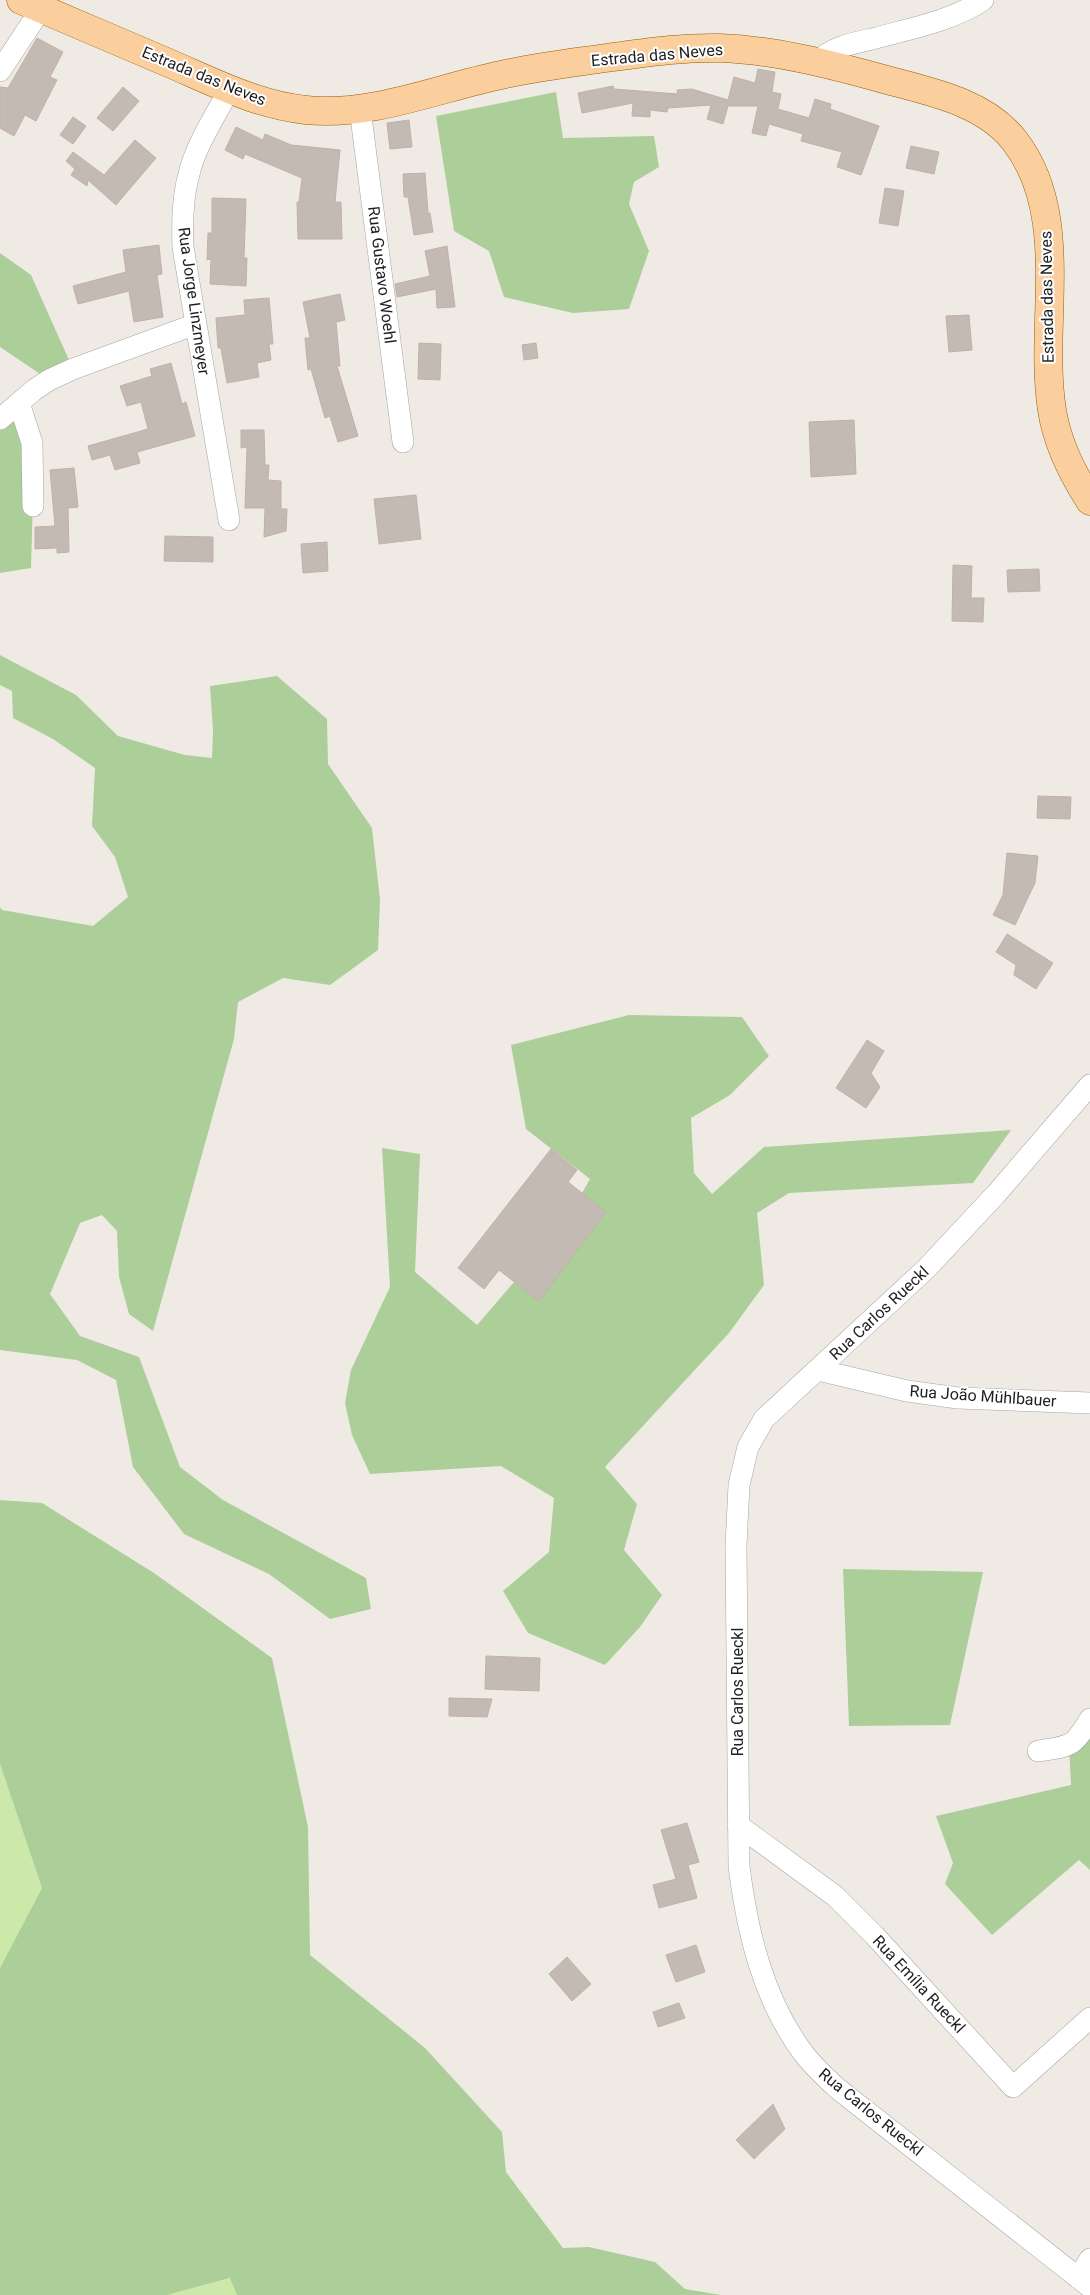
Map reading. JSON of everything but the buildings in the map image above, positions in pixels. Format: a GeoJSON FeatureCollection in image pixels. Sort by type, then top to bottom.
{"type":"FeatureCollection","features":[{"type":"Feature","properties":{"kind":"main road","name":"Estrada das Neves"},"geometry":{"type":"LineString","coordinates":[[31,4],[229,89],[278,106],[308,110],[360,109],[504,74],[644,53],[716,48],[747,50],[817,62],[914,87],[959,102],[978,111],[1005,130],[1024,154],[1040,194],[1048,233],[1051,409],[1063,452],[1090,501]]}},
{"type":"Feature","properties":{"kind":"street"},"geometry":{"type":"LineString","coordinates":[[817,62],[832,49],[939,21],[973,7],[984,0]]}},
{"type":"Feature","properties":{"kind":"street"},"geometry":{"type":"LineString","coordinates":[[0,70],[31,4]]}},
{"type":"Feature","properties":{"kind":"street","name":"Rua Jorge Linzmeyer"},"geometry":{"type":"LineString","coordinates":[[229,89],[189,173],[184,198],[183,247],[229,520]]}},
{"type":"Feature","properties":{"kind":"street","name":"Rua Gustavo Woehl"},"geometry":{"type":"LineString","coordinates":[[360,109],[403,442]]}},
{"type":"Feature","properties":{"kind":"street"},"geometry":{"type":"LineString","coordinates":[[0,419],[49,380],[73,369],[196,324]]}},
{"type":"Feature","properties":{"kind":"street"},"geometry":{"type":"LineString","coordinates":[[19,403],[32,443],[33,506]]}},
{"type":"Feature","properties":{"kind":"street","name":"Rua Carlos Rueckl"},"geometry":{"type":"LineString","coordinates":[[1084,2283],[916,2149],[866,2112],[825,2077],[804,2054],[775,2006],[753,1943],[739,1866],[736,1546],[740,1477],[748,1447],[764,1419],[940,1254],[1090,1086]]}},
{"type":"Feature","properties":{"kind":"street","name":"Rua João Mühlbauer"},"geometry":{"type":"LineString","coordinates":[[818,1370],[907,1391],[958,1398],[1090,1403]]}},
{"type":"Feature","properties":{"kind":"street"},"geometry":{"type":"LineString","coordinates":[[1038,1751],[1069,1746],[1078,1738],[1090,1719]]}},
{"type":"Feature","properties":{"kind":"street","name":"Rua Emília Rueckl"},"geometry":{"type":"LineString","coordinates":[[738,1825],[836,1896],[1013,2086],[1090,2018]]}},
{"type":"Feature","properties":{"kind":"street"},"geometry":{"type":"LineString","coordinates":[[1084,2283],[1090,2259]]}},
{"type":"Feature","properties":{"kind":"green space"},"geometry":{"type":"Polygon","coordinates":[[[556,92],[563,138],[654,136],[659,167],[634,182],[629,204],[649,251],[629,309],[573,313],[504,297],[489,251],[454,231],[436,116],[556,92]]]}},
{"type":"Feature","properties":{"kind":"green space"},"geometry":{"type":"Polygon","coordinates":[[[0,253],[31,275],[73,369],[49,380],[0,347],[0,253]]]}},
{"type":"Feature","properties":{"kind":"green space"},"geometry":{"type":"Polygon","coordinates":[[[19,403],[33,498],[31,568],[0,573],[0,419],[19,403]]]}},
{"type":"Feature","properties":{"kind":"green space"},"geometry":{"type":"Polygon","coordinates":[[[0,655],[76,695],[118,736],[185,755],[212,758],[213,731],[210,686],[277,676],[327,719],[328,764],[372,828],[380,900],[378,950],[330,985],[283,978],[238,1002],[234,1039],[153,1331],[129,1314],[119,1277],[117,1231],[102,1215],[80,1223],[50,1294],[80,1336],[139,1357],[180,1467],[223,1500],[366,1578],[371,1609],[330,1619],[269,1574],[184,1534],[133,1467],[116,1380],[77,1360],[0,1350],[0,907],[2,910],[93,926],[128,897],[115,857],[92,826],[95,768],[53,739],[13,718],[12,691],[0,685],[0,655]]]}},
{"type":"Feature","properties":{"kind":"green space"},"geometry":{"type":"Polygon","coordinates":[[[629,1015],[742,1017],[769,1056],[730,1095],[691,1118],[694,1173],[712,1194],[764,1147],[1011,1130],[973,1183],[789,1193],[757,1213],[764,1285],[729,1333],[605,1467],[637,1504],[624,1550],[662,1595],[640,1627],[605,1665],[528,1633],[503,1591],[549,1552],[554,1498],[501,1466],[370,1474],[352,1435],[345,1403],[351,1370],[390,1287],[382,1148],[420,1154],[415,1272],[477,1325],[514,1282],[539,1300],[606,1212],[582,1193],[590,1179],[526,1129],[511,1045],[629,1015]]]}},
{"type":"Feature","properties":{"kind":"green space"},"geometry":{"type":"Polygon","coordinates":[[[0,1500],[42,1503],[154,1573],[272,1658],[308,1827],[310,1955],[425,2048],[502,2132],[506,2172],[563,2248],[589,2247],[655,2262],[685,2289],[721,2295],[237,2295],[230,2278],[167,2295],[0,2295],[0,1968],[42,1888],[0,1764],[0,1500]]]}},
{"type":"Feature","properties":{"kind":"green space"},"geometry":{"type":"Polygon","coordinates":[[[843,1569],[983,1572],[950,1725],[849,1726],[843,1569]]]}},
{"type":"Feature","properties":{"kind":"green space"},"geometry":{"type":"Polygon","coordinates":[[[1090,1719],[1090,1870],[1079,1860],[992,1935],[945,1884],[953,1863],[936,1816],[1071,1785],[1069,1746],[1090,1719]]]}},
{"type":"Feature","properties":{"kind":"green space"},"geometry":{"type":"Polygon","coordinates":[[[0,1764],[42,1888],[0,1968],[0,1764]]]}},
{"type":"Feature","properties":{"kind":"green space"},"geometry":{"type":"Polygon","coordinates":[[[231,2278],[237,2295],[167,2295],[231,2278]]]}}]}
